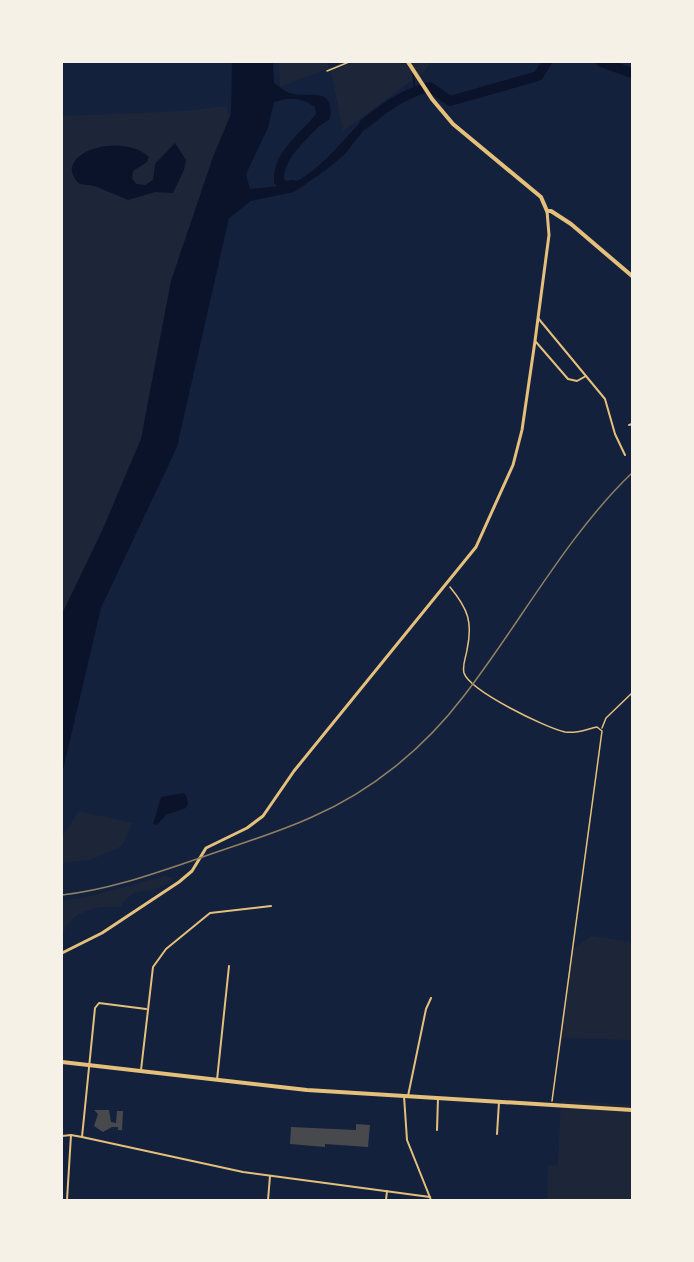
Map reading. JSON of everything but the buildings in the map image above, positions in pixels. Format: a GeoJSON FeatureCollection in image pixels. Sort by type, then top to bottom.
{"type":"FeatureCollection","features":[{"type":"Feature","properties":{"kind":"main road"},"geometry":{"type":"LineString","coordinates":[[408,62],[432,99],[453,124],[540,197],[547,211],[551,211],[571,224],[633,276]]}},
{"type":"Feature","properties":{"kind":"main road"},"geometry":{"type":"LineString","coordinates":[[62,1062],[307,1090],[633,1110]]}},
{"type":"Feature","properties":{"kind":"street"},"geometry":{"type":"LineString","coordinates":[[62,953],[102,933],[179,882],[195,868],[206,848],[247,828],[263,816],[294,771],[476,547],[513,465],[522,430],[549,235],[547,211]]}},
{"type":"Feature","properties":{"kind":"street"},"geometry":{"type":"LineString","coordinates":[[538,318],[605,399],[609,418],[625,455]]}},
{"type":"Feature","properties":{"kind":"street"},"geometry":{"type":"LineString","coordinates":[[535,341],[568,379],[577,381],[586,376]]}},
{"type":"Feature","properties":{"kind":"street"},"geometry":{"type":"LineString","coordinates":[[141,1070],[153,967],[166,949],[210,913],[271,906]]}},
{"type":"Feature","properties":{"kind":"street"},"geometry":{"type":"LineString","coordinates":[[217,1080],[229,966]]}},
{"type":"Feature","properties":{"kind":"street"},"geometry":{"type":"LineString","coordinates":[[430,1198],[407,1140],[404,1114],[426,1009],[431,998]]}},
{"type":"Feature","properties":{"kind":"street"},"geometry":{"type":"LineString","coordinates":[[82,1137],[95,1008],[99,1004],[147,1009]]}},
{"type":"Feature","properties":{"kind":"street"},"geometry":{"type":"LineString","coordinates":[[437,1130],[438,1098]]}},
{"type":"Feature","properties":{"kind":"street"},"geometry":{"type":"LineString","coordinates":[[497,1134],[500,1102]]}},
{"type":"Feature","properties":{"kind":"street"},"geometry":{"type":"LineString","coordinates":[[67,1200],[71,1135]]}},
{"type":"Feature","properties":{"kind":"street"},"geometry":{"type":"LineString","coordinates":[[62,1136],[82,1137],[121,1147],[270,1176],[430,1198]]}},
{"type":"Feature","properties":{"kind":"street"},"geometry":{"type":"LineString","coordinates":[[268,1200],[270,1176]]}},
{"type":"Feature","properties":{"kind":"street"},"geometry":{"type":"LineString","coordinates":[[386,1200],[387,1191]]}},
{"type":"Feature","properties":{"kind":"path"},"geometry":{"type":"LineString","coordinates":[[327,71],[349,62]]}},
{"type":"Feature","properties":{"kind":"path"},"geometry":{"type":"LineString","coordinates":[[447,584],[462,602],[468,617],[469,636],[463,667],[472,685],[497,702],[557,729],[572,732],[597,727],[602,729]]}},
{"type":"Feature","properties":{"kind":"path"},"geometry":{"type":"LineString","coordinates":[[552,1105],[602,729],[606,718],[633,693]]}},
{"type":"Feature","properties":{"kind":"shaded area"},"geometry":{"type":"Polygon","coordinates":[[[232,62],[273,62],[274,83],[290,93],[324,97],[330,108],[330,119],[312,131],[311,120],[316,114],[315,107],[305,101],[295,99],[274,102],[268,128],[246,174],[250,189],[282,185],[301,179],[326,158],[366,116],[384,115],[364,130],[345,154],[294,192],[251,201],[229,218],[177,447],[101,608],[62,774],[62,614],[102,531],[141,439],[171,281],[213,157],[231,114],[232,62]]]}},
{"type":"Feature","properties":{"kind":"shaded area"},"geometry":{"type":"Polygon","coordinates":[[[279,62],[328,62],[329,68],[280,87],[279,62]]]}},
{"type":"Feature","properties":{"kind":"shaded area"},"geometry":{"type":"Polygon","coordinates":[[[355,62],[431,62],[425,71],[343,131],[331,71],[355,62]]]}},
{"type":"Feature","properties":{"kind":"shaded area"},"geometry":{"type":"Polygon","coordinates":[[[225,106],[230,118],[213,157],[171,281],[141,439],[102,531],[62,614],[62,116],[186,111],[225,106]]]}},
{"type":"Feature","properties":{"kind":"shaded area"},"geometry":{"type":"Polygon","coordinates":[[[175,143],[186,160],[184,170],[173,193],[155,192],[128,200],[95,186],[80,184],[73,173],[73,164],[80,156],[106,146],[121,146],[136,149],[149,157],[147,162],[133,171],[132,178],[136,184],[145,185],[153,180],[155,164],[175,143]]]}},
{"type":"Feature","properties":{"kind":"shaded area"},"geometry":{"type":"Polygon","coordinates":[[[183,793],[186,795],[188,804],[186,808],[166,815],[157,825],[153,824],[161,797],[183,793]]]}},
{"type":"Feature","properties":{"kind":"shaded area"},"geometry":{"type":"Polygon","coordinates":[[[79,811],[132,823],[122,846],[90,860],[62,863],[62,837],[79,811]]]}},
{"type":"Feature","properties":{"kind":"shaded area"},"geometry":{"type":"Polygon","coordinates":[[[165,876],[175,878],[158,888],[129,896],[120,907],[102,907],[85,911],[71,921],[62,936],[62,901],[92,896],[165,876]]]}},
{"type":"Feature","properties":{"kind":"shaded area"},"geometry":{"type":"Polygon","coordinates":[[[591,936],[632,942],[632,1040],[560,1038],[572,950],[591,936]]]}},
{"type":"Feature","properties":{"kind":"shaded area"},"geometry":{"type":"Polygon","coordinates":[[[561,1100],[632,1105],[632,1200],[547,1200],[548,1166],[558,1165],[561,1100]]]}},
{"type":"Feature","properties":{"kind":"waterway"},"geometry":{"type":"LineString","coordinates":[[364,124],[379,112],[412,93],[430,87],[450,101],[538,76],[547,62]]}},
{"type":"Feature","properties":{"kind":"waterway"},"geometry":{"type":"LineString","coordinates":[[601,62],[632,73]]}},
{"type":"Feature","properties":{"kind":"waterway"},"geometry":{"type":"LineString","coordinates":[[413,74],[415,91]]}},
{"type":"Feature","properties":{"kind":"waterway"},"geometry":{"type":"LineString","coordinates":[[293,185],[284,186],[279,181],[283,162],[287,154],[321,117]]}},
{"type":"Feature","properties":{"kind":"railway"},"geometry":{"type":"LineString","coordinates":[[62,895],[130,881],[269,834],[334,806],[376,781],[414,751],[448,716],[484,669],[586,524],[632,473]]}}]}
